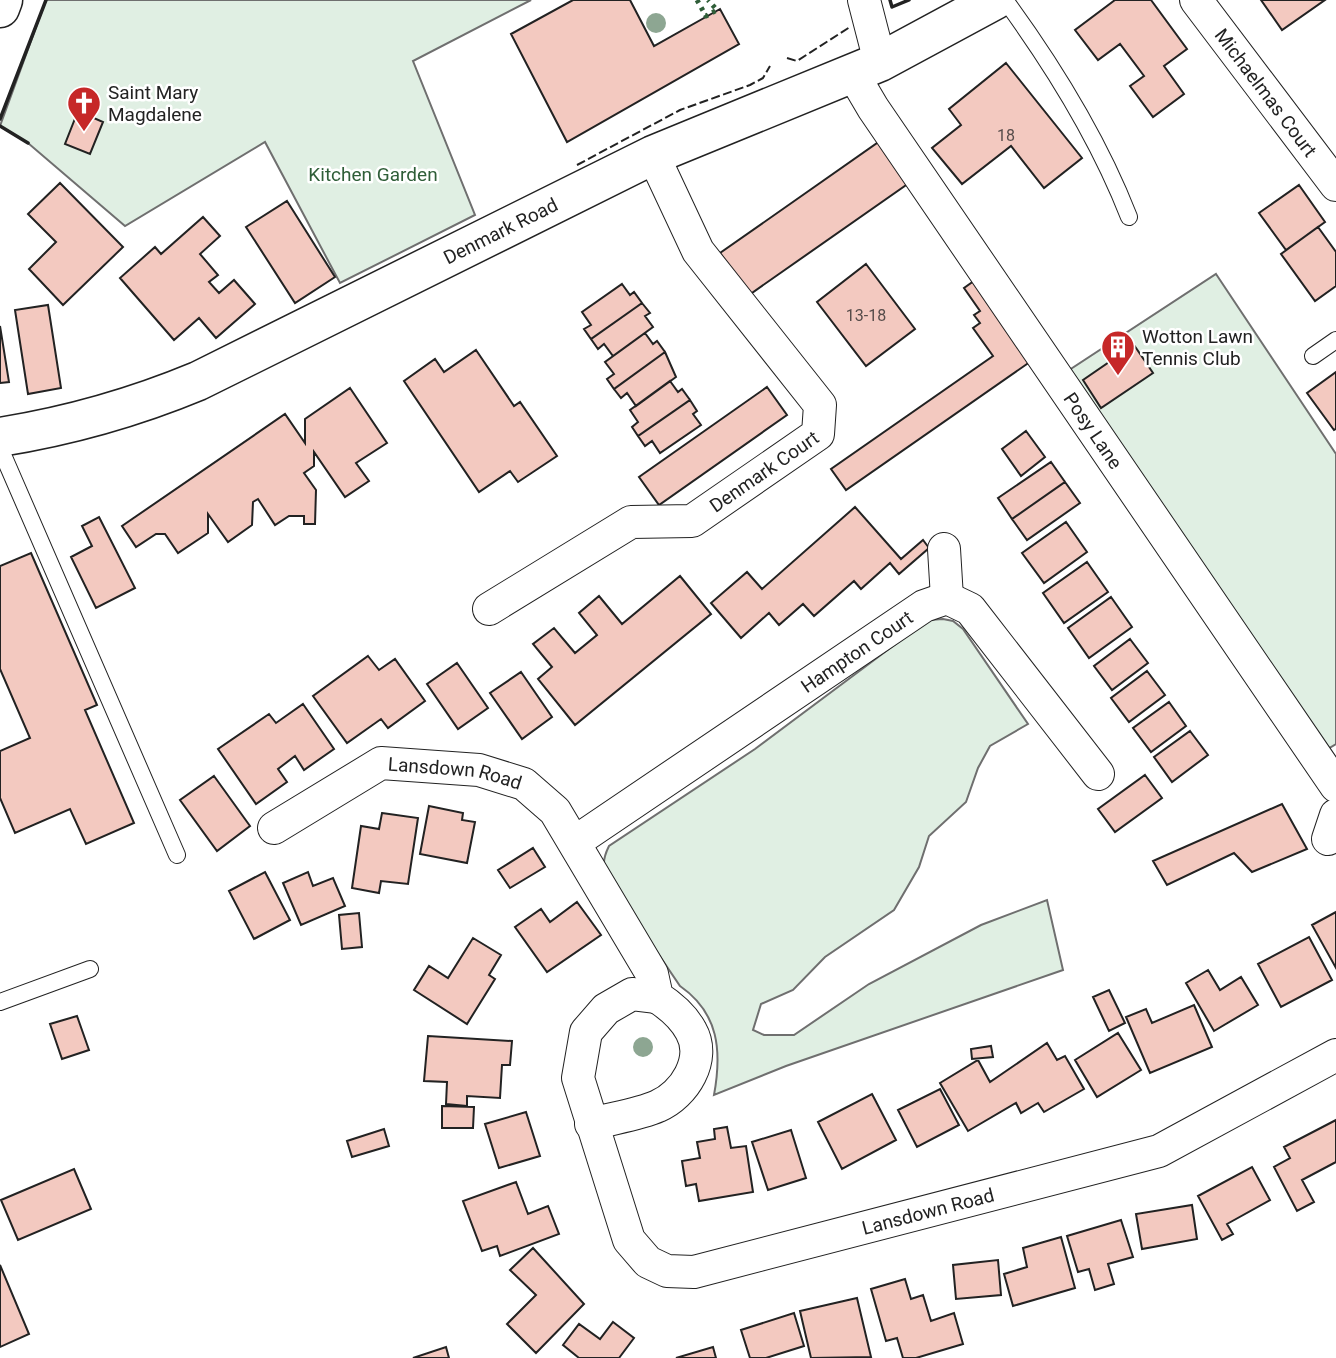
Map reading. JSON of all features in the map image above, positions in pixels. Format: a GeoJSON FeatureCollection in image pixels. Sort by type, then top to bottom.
{"type":"FeatureCollection","features":[{"type":"Feature","properties":{"kind":"street"},"geometry":{"type":"LineString","coordinates":[[0,8],[3,0]]}},
{"type":"Feature","properties":{"kind":"street","name":"Posy Lane"},"geometry":{"type":"LineString","coordinates":[[864,0],[867,68],[881,119],[1336,786]]}},
{"type":"Feature","properties":{"kind":"street","name":"Denmark Road"},"geometry":{"type":"LineString","coordinates":[[0,437],[57,428],[139,406],[198,381],[653,155],[867,68],[995,0]]}},
{"type":"Feature","properties":{"kind":"street","name":"Michaelmas Court"},"geometry":{"type":"LineString","coordinates":[[1196,0],[1336,185]]}},
{"type":"Feature","properties":{"kind":"street","name":"Denmark Court"},"geometry":{"type":"LineString","coordinates":[[489,609],[631,522],[692,521],[818,434],[820,405],[698,251],[653,155]]}},
{"type":"Feature","properties":{"kind":"street"},"geometry":{"type":"LineString","coordinates":[[944,549],[947,598],[970,609],[1098,774]]}},
{"type":"Feature","properties":{"kind":"street","name":"Hampton Court"},"geometry":{"type":"LineString","coordinates":[[575,842],[923,606],[947,598]]}},
{"type":"Feature","properties":{"kind":"street","name":"Lansdown Road"},"geometry":{"type":"LineString","coordinates":[[274,828],[381,763],[479,770],[524,784],[555,811],[652,974],[657,997],[632,994],[606,1009],[586,1032],[578,1079],[629,1240],[648,1262],[667,1271],[694,1272],[1159,1151],[1336,1055]]}},
{"type":"Feature","properties":{"kind":"street"},"geometry":{"type":"LineString","coordinates":[[591,1124],[659,1106],[687,1085],[695,1058],[693,1033],[675,1010],[657,997]]}},
{"type":"Feature","properties":{"kind":"lane"},"geometry":{"type":"LineString","coordinates":[[1004,0],[1058,80],[1111,170],[1129,217]]}},
{"type":"Feature","properties":{"kind":"lane"},"geometry":{"type":"LineString","coordinates":[[1313,356],[1336,340]]}},
{"type":"Feature","properties":{"kind":"lane"},"geometry":{"type":"LineString","coordinates":[[0,448],[177,855]]}},
{"type":"Feature","properties":{"kind":"lane"},"geometry":{"type":"LineString","coordinates":[[0,1002],[90,969]]}},
{"type":"Feature","properties":{"kind":"green space","name":"Kitchen Garden"},"geometry":{"type":"Polygon","coordinates":[[[46,0],[531,0],[413,61],[475,215],[340,283],[265,142],[125,226],[28,143],[0,126],[46,0]]]}},
{"type":"Feature","properties":{"kind":"green space"},"geometry":{"type":"Polygon","coordinates":[[[1216,274],[1336,454],[1336,744],[1316,756],[1057,378],[1216,274]]]}},
{"type":"Feature","properties":{"kind":"green space"},"geometry":{"type":"Polygon","coordinates":[[[929,620],[953,621],[963,629],[1028,724],[990,746],[978,768],[966,802],[929,836],[919,867],[894,910],[825,957],[793,990],[761,1004],[753,1030],[764,1035],[794,1035],[869,984],[981,925],[1047,900],[1063,970],[786,1066],[714,1095],[718,1063],[715,1034],[710,1021],[703,1008],[680,986],[611,884],[604,865],[609,846],[755,749],[917,628],[929,620]]]}},
{"type":"Feature","properties":{"kind":"building"},"geometry":{"type":"Polygon","coordinates":[[[573,0],[630,0],[654,46],[720,9],[739,44],[567,142],[511,34],[573,0]]]}},
{"type":"Feature","properties":{"kind":"building"},"geometry":{"type":"Polygon","coordinates":[[[1115,0],[1151,0],[1187,49],[1164,66],[1184,94],[1153,117],[1130,86],[1144,76],[1120,44],[1098,60],[1075,30],[1115,0]]]}},
{"type":"Feature","properties":{"kind":"building"},"geometry":{"type":"Polygon","coordinates":[[[1261,0],[1325,0],[1282,30],[1261,0]]]}},
{"type":"Feature","properties":{"kind":"building"},"geometry":{"type":"Polygon","coordinates":[[[1006,63],[1082,158],[1044,188],[1011,146],[962,184],[932,148],[961,125],[949,109],[1006,63]]]}},
{"type":"Feature","properties":{"kind":"building","name":"Saint Mary Magdalene"},"geometry":{"type":"Polygon","coordinates":[[[78,111],[103,122],[90,154],[65,144],[78,111]]]}},
{"type":"Feature","properties":{"kind":"building"},"geometry":{"type":"Polygon","coordinates":[[[880,141],[909,183],[749,295],[720,253],[880,141]]]}},
{"type":"Feature","properties":{"kind":"building"},"geometry":{"type":"Polygon","coordinates":[[[60,183],[123,247],[63,305],[29,269],[56,242],[28,214],[60,183]]]}},
{"type":"Feature","properties":{"kind":"building"},"geometry":{"type":"Polygon","coordinates":[[[1299,185],[1325,222],[1286,250],[1259,213],[1299,185]]]}},
{"type":"Feature","properties":{"kind":"building"},"geometry":{"type":"Polygon","coordinates":[[[287,201],[335,277],[295,303],[246,227],[287,201]]]}},
{"type":"Feature","properties":{"kind":"building"},"geometry":{"type":"Polygon","coordinates":[[[203,217],[220,236],[200,254],[218,275],[209,282],[219,293],[234,280],[255,304],[216,338],[199,318],[174,340],[120,278],[155,247],[161,254],[203,217]]]}},
{"type":"Feature","properties":{"kind":"building"},"geometry":{"type":"Polygon","coordinates":[[[1318,227],[1336,252],[1336,286],[1315,301],[1281,254],[1318,227]]]}},
{"type":"Feature","properties":{"kind":"building"},"geometry":{"type":"Polygon","coordinates":[[[866,264],[915,329],[866,366],[817,302],[866,264]]]}},
{"type":"Feature","properties":{"kind":"building"},"geometry":{"type":"Polygon","coordinates":[[[981,276],[1037,357],[846,490],[831,469],[993,356],[973,328],[980,323],[974,315],[980,311],[964,288],[981,276]]]}},
{"type":"Feature","properties":{"kind":"building"},"geometry":{"type":"Polygon","coordinates":[[[622,284],[630,295],[634,292],[642,303],[591,339],[584,329],[591,325],[582,312],[622,284]]]}},
{"type":"Feature","properties":{"kind":"building"},"geometry":{"type":"Polygon","coordinates":[[[642,303],[650,313],[645,316],[653,327],[613,356],[604,344],[598,349],[591,339],[642,303]]]}},
{"type":"Feature","properties":{"kind":"building"},"geometry":{"type":"Polygon","coordinates":[[[48,305],[61,388],[28,394],[15,310],[48,305]]]}},
{"type":"Feature","properties":{"kind":"building"},"geometry":{"type":"Polygon","coordinates":[[[0,326],[9,382],[0,383],[0,326]]]}},
{"type":"Feature","properties":{"kind":"building"},"geometry":{"type":"Polygon","coordinates":[[[645,333],[653,344],[657,341],[665,352],[614,389],[607,379],[614,374],[605,362],[645,333]]]}},
{"type":"Feature","properties":{"kind":"building","name":"Wotton Lawn Tennis Club"},"geometry":{"type":"Polygon","coordinates":[[[1134,345],[1153,373],[1101,408],[1083,380],[1134,345]]]}},
{"type":"Feature","properties":{"kind":"building"},"geometry":{"type":"Polygon","coordinates":[[[476,350],[514,406],[520,402],[557,456],[518,482],[510,471],[479,492],[404,381],[435,359],[444,372],[476,350]]]}},
{"type":"Feature","properties":{"kind":"building"},"geometry":{"type":"Polygon","coordinates":[[[665,352],[676,377],[636,406],[627,393],[621,398],[614,389],[665,352]]]}},
{"type":"Feature","properties":{"kind":"building"},"geometry":{"type":"Polygon","coordinates":[[[1336,372],[1336,429],[1334,430],[1307,393],[1336,372]]]}},
{"type":"Feature","properties":{"kind":"building"},"geometry":{"type":"Polygon","coordinates":[[[670,381],[678,392],[682,389],[690,400],[638,436],[632,427],[638,422],[630,410],[670,381]]]}},
{"type":"Feature","properties":{"kind":"building"},"geometry":{"type":"Polygon","coordinates":[[[767,387],[787,415],[659,505],[639,477],[767,387]]]}},
{"type":"Feature","properties":{"kind":"building"},"geometry":{"type":"Polygon","coordinates":[[[350,388],[387,443],[356,463],[369,481],[345,497],[314,452],[314,466],[304,473],[316,490],[315,524],[304,524],[304,516],[289,516],[275,525],[258,499],[253,502],[252,525],[228,542],[208,514],[208,533],[178,553],[165,534],[156,534],[136,547],[122,526],[285,414],[305,443],[305,419],[350,388]]]}},
{"type":"Feature","properties":{"kind":"building"},"geometry":{"type":"Polygon","coordinates":[[[690,400],[697,411],[693,414],[701,425],[660,453],[652,441],[645,446],[638,436],[690,400]]]}},
{"type":"Feature","properties":{"kind":"building"},"geometry":{"type":"Polygon","coordinates":[[[1026,431],[1045,457],[1021,476],[1002,449],[1026,431]]]}},
{"type":"Feature","properties":{"kind":"building"},"geometry":{"type":"Polygon","coordinates":[[[1051,462],[1065,482],[1012,519],[998,498],[1051,462]]]}},
{"type":"Feature","properties":{"kind":"building"},"geometry":{"type":"Polygon","coordinates":[[[1065,482],[1080,503],[1027,540],[1012,519],[1065,482]]]}},
{"type":"Feature","properties":{"kind":"building"},"geometry":{"type":"Polygon","coordinates":[[[855,507],[901,559],[923,540],[929,548],[899,574],[890,563],[861,589],[854,581],[814,616],[803,604],[779,625],[769,613],[741,638],[711,603],[747,572],[762,589],[855,507]]]}},
{"type":"Feature","properties":{"kind":"building"},"geometry":{"type":"Polygon","coordinates":[[[99,517],[135,588],[96,608],[71,557],[92,546],[82,526],[99,517]]]}},
{"type":"Feature","properties":{"kind":"building"},"geometry":{"type":"Polygon","coordinates":[[[1066,522],[1087,552],[1044,583],[1022,553],[1066,522]]]}},
{"type":"Feature","properties":{"kind":"building"},"geometry":{"type":"Polygon","coordinates":[[[31,553],[97,705],[85,710],[134,823],[86,844],[70,809],[15,833],[0,798],[0,751],[30,738],[0,669],[0,566],[31,553]]]}},
{"type":"Feature","properties":{"kind":"building"},"geometry":{"type":"Polygon","coordinates":[[[1087,562],[1108,592],[1064,623],[1043,593],[1087,562]]]}},
{"type":"Feature","properties":{"kind":"building"},"geometry":{"type":"Polygon","coordinates":[[[680,576],[711,614],[575,725],[538,679],[552,667],[533,644],[554,628],[575,653],[597,635],[579,613],[599,596],[622,624],[680,576]]]}},
{"type":"Feature","properties":{"kind":"building"},"geometry":{"type":"Polygon","coordinates":[[[1111,597],[1132,627],[1089,658],[1068,628],[1111,597]]]}},
{"type":"Feature","properties":{"kind":"building"},"geometry":{"type":"Polygon","coordinates":[[[1130,639],[1148,663],[1112,690],[1094,666],[1130,639]]]}},
{"type":"Feature","properties":{"kind":"building"},"geometry":{"type":"Polygon","coordinates":[[[368,656],[379,670],[395,659],[425,701],[388,728],[381,719],[347,743],[313,696],[368,656]]]}},
{"type":"Feature","properties":{"kind":"building"},"geometry":{"type":"Polygon","coordinates":[[[457,663],[488,708],[458,729],[427,684],[457,663]]]}},
{"type":"Feature","properties":{"kind":"building"},"geometry":{"type":"Polygon","coordinates":[[[1147,671],[1165,695],[1129,722],[1111,698],[1147,671]]]}},
{"type":"Feature","properties":{"kind":"building"},"geometry":{"type":"Polygon","coordinates":[[[521,672],[552,717],[522,739],[490,693],[521,672]]]}},
{"type":"Feature","properties":{"kind":"building"},"geometry":{"type":"Polygon","coordinates":[[[1169,702],[1186,726],[1151,752],[1133,728],[1169,702]]]}},
{"type":"Feature","properties":{"kind":"building"},"geometry":{"type":"Polygon","coordinates":[[[303,704],[334,749],[304,770],[295,756],[278,769],[287,782],[256,804],[218,749],[269,714],[276,723],[303,704]]]}},
{"type":"Feature","properties":{"kind":"building"},"geometry":{"type":"Polygon","coordinates":[[[1190,731],[1208,755],[1172,782],[1154,757],[1190,731]]]}},
{"type":"Feature","properties":{"kind":"building"},"geometry":{"type":"Polygon","coordinates":[[[1145,775],[1162,798],[1115,832],[1098,809],[1145,775]]]}},
{"type":"Feature","properties":{"kind":"building"},"geometry":{"type":"Polygon","coordinates":[[[214,776],[250,826],[217,851],[180,800],[214,776]]]}},
{"type":"Feature","properties":{"kind":"building"},"geometry":{"type":"Polygon","coordinates":[[[1282,804],[1307,849],[1252,872],[1234,853],[1167,885],[1153,861],[1282,804]]]}},
{"type":"Feature","properties":{"kind":"building"},"geometry":{"type":"Polygon","coordinates":[[[429,806],[463,813],[462,820],[475,822],[467,863],[420,854],[429,806]]]}},
{"type":"Feature","properties":{"kind":"building"},"geometry":{"type":"Polygon","coordinates":[[[382,813],[418,818],[408,884],[381,881],[379,893],[352,888],[361,826],[379,829],[382,813]]]}},
{"type":"Feature","properties":{"kind":"building"},"geometry":{"type":"Polygon","coordinates":[[[533,848],[545,867],[510,888],[498,870],[533,848]]]}},
{"type":"Feature","properties":{"kind":"building"},"geometry":{"type":"Polygon","coordinates":[[[265,872],[290,920],[254,939],[229,891],[265,872]]]}},
{"type":"Feature","properties":{"kind":"building"},"geometry":{"type":"Polygon","coordinates":[[[308,872],[313,886],[333,878],[345,906],[301,925],[283,883],[308,872]]]}},
{"type":"Feature","properties":{"kind":"building"},"geometry":{"type":"Polygon","coordinates":[[[577,902],[601,935],[547,972],[515,927],[541,909],[550,922],[577,902]]]}},
{"type":"Feature","properties":{"kind":"building"},"geometry":{"type":"Polygon","coordinates":[[[1336,912],[1336,968],[1312,925],[1336,912]]]}},
{"type":"Feature","properties":{"kind":"building"},"geometry":{"type":"Polygon","coordinates":[[[359,913],[362,947],[342,949],[339,915],[359,913]]]}},
{"type":"Feature","properties":{"kind":"building"},"geometry":{"type":"Polygon","coordinates":[[[1309,937],[1332,980],[1281,1007],[1258,964],[1309,937]]]}},
{"type":"Feature","properties":{"kind":"building"},"geometry":{"type":"Polygon","coordinates":[[[473,938],[501,955],[489,975],[495,979],[467,1024],[414,990],[429,966],[448,978],[473,938]]]}},
{"type":"Feature","properties":{"kind":"building"},"geometry":{"type":"Polygon","coordinates":[[[1208,970],[1220,990],[1241,977],[1258,1005],[1214,1031],[1186,983],[1208,970]]]}},
{"type":"Feature","properties":{"kind":"building"},"geometry":{"type":"Polygon","coordinates":[[[1109,990],[1125,1023],[1109,1031],[1093,997],[1109,990]]]}},
{"type":"Feature","properties":{"kind":"building"},"geometry":{"type":"Polygon","coordinates":[[[1194,1005],[1212,1047],[1150,1073],[1126,1017],[1146,1009],[1152,1023],[1194,1005]]]}},
{"type":"Feature","properties":{"kind":"building"},"geometry":{"type":"Polygon","coordinates":[[[77,1016],[89,1050],[62,1059],[50,1024],[77,1016]]]}},
{"type":"Feature","properties":{"kind":"building"},"geometry":{"type":"Polygon","coordinates":[[[1118,1033],[1141,1070],[1097,1097],[1075,1060],[1118,1033]]]}},
{"type":"Feature","properties":{"kind":"building"},"geometry":{"type":"Polygon","coordinates":[[[428,1036],[512,1041],[510,1065],[502,1065],[500,1098],[467,1096],[467,1106],[446,1104],[447,1082],[424,1081],[428,1036]]]}},
{"type":"Feature","properties":{"kind":"building"},"geometry":{"type":"Polygon","coordinates":[[[1047,1043],[1057,1060],[1065,1056],[1084,1089],[1044,1112],[1038,1103],[1021,1113],[1016,1103],[968,1131],[940,1083],[978,1060],[990,1082],[1047,1043]]]}},
{"type":"Feature","properties":{"kind":"building"},"geometry":{"type":"Polygon","coordinates":[[[991,1046],[993,1057],[972,1059],[971,1049],[991,1046]]]}},
{"type":"Feature","properties":{"kind":"building"},"geometry":{"type":"Polygon","coordinates":[[[940,1089],[959,1125],[917,1147],[898,1110],[940,1089]]]}},
{"type":"Feature","properties":{"kind":"building"},"geometry":{"type":"Polygon","coordinates":[[[872,1094],[896,1140],[842,1169],[818,1122],[872,1094]]]}},
{"type":"Feature","properties":{"kind":"building"},"geometry":{"type":"Polygon","coordinates":[[[442,1106],[474,1107],[473,1128],[442,1128],[442,1106]]]}},
{"type":"Feature","properties":{"kind":"building"},"geometry":{"type":"Polygon","coordinates":[[[526,1112],[540,1156],[499,1168],[485,1124],[526,1112]]]}},
{"type":"Feature","properties":{"kind":"building"},"geometry":{"type":"Polygon","coordinates":[[[1336,1120],[1336,1162],[1302,1180],[1314,1202],[1297,1211],[1274,1167],[1290,1158],[1284,1147],[1336,1120]]]}},
{"type":"Feature","properties":{"kind":"building"},"geometry":{"type":"Polygon","coordinates":[[[727,1127],[731,1148],[746,1146],[753,1192],[699,1201],[696,1184],[686,1186],[682,1161],[700,1158],[697,1142],[715,1139],[714,1129],[727,1127]]]}},
{"type":"Feature","properties":{"kind":"building"},"geometry":{"type":"Polygon","coordinates":[[[384,1129],[389,1146],[352,1157],[347,1141],[384,1129]]]}},
{"type":"Feature","properties":{"kind":"building"},"geometry":{"type":"Polygon","coordinates":[[[791,1130],[806,1178],[768,1190],[752,1142],[791,1130]]]}},
{"type":"Feature","properties":{"kind":"building"},"geometry":{"type":"Polygon","coordinates":[[[1252,1167],[1270,1200],[1227,1224],[1233,1234],[1222,1240],[1198,1196],[1252,1167]]]}},
{"type":"Feature","properties":{"kind":"building"},"geometry":{"type":"Polygon","coordinates":[[[74,1169],[91,1209],[18,1240],[1,1200],[74,1169]]]}},
{"type":"Feature","properties":{"kind":"building"},"geometry":{"type":"Polygon","coordinates":[[[516,1182],[528,1214],[548,1206],[559,1234],[500,1256],[497,1246],[482,1251],[463,1201],[516,1182]]]}},
{"type":"Feature","properties":{"kind":"building"},"geometry":{"type":"Polygon","coordinates":[[[1192,1205],[1197,1239],[1142,1249],[1136,1214],[1192,1205]]]}},
{"type":"Feature","properties":{"kind":"building"},"geometry":{"type":"Polygon","coordinates":[[[1121,1220],[1133,1257],[1108,1264],[1114,1284],[1095,1290],[1089,1269],[1078,1272],[1067,1236],[1121,1220]]]}},
{"type":"Feature","properties":{"kind":"building"},"geometry":{"type":"Polygon","coordinates":[[[1061,1237],[1075,1288],[1013,1306],[1004,1274],[1027,1267],[1023,1248],[1061,1237]]]}},
{"type":"Feature","properties":{"kind":"building"},"geometry":{"type":"Polygon","coordinates":[[[533,1248],[584,1304],[536,1353],[507,1324],[536,1295],[510,1270],[533,1248]]]}},
{"type":"Feature","properties":{"kind":"building"},"geometry":{"type":"Polygon","coordinates":[[[998,1260],[1001,1295],[956,1299],[953,1265],[998,1260]]]}},
{"type":"Feature","properties":{"kind":"building"},"geometry":{"type":"Polygon","coordinates":[[[0,1265],[29,1334],[0,1347],[0,1265]]]}},
{"type":"Feature","properties":{"kind":"building"},"geometry":{"type":"Polygon","coordinates":[[[905,1279],[911,1299],[923,1295],[931,1321],[954,1313],[963,1344],[916,1358],[903,1358],[897,1338],[886,1341],[871,1289],[905,1279]]]}},
{"type":"Feature","properties":{"kind":"building"},"geometry":{"type":"Polygon","coordinates":[[[857,1298],[871,1357],[811,1358],[800,1311],[857,1298]]]}},
{"type":"Feature","properties":{"kind":"building"},"geometry":{"type":"Polygon","coordinates":[[[794,1313],[804,1346],[766,1358],[750,1358],[741,1330],[794,1313]]]}},
{"type":"Feature","properties":{"kind":"building"},"geometry":{"type":"Polygon","coordinates":[[[613,1322],[634,1338],[619,1358],[579,1358],[563,1345],[579,1324],[600,1339],[613,1322]]]}},
{"type":"Feature","properties":{"kind":"building"},"geometry":{"type":"Polygon","coordinates":[[[446,1347],[449,1358],[413,1358],[446,1347]]]}},
{"type":"Feature","properties":{"kind":"building"},"geometry":{"type":"Polygon","coordinates":[[[713,1347],[716,1358],[676,1358],[713,1347]]]}},
{"type":"Feature","properties":{"kind":"hedge"},"geometry":{"type":"LineString","coordinates":[[697,0],[706,16],[717,10],[708,0]]}},
{"type":"Feature","properties":{"kind":"fence"},"geometry":{"type":"LineString","coordinates":[[787,58],[797,61],[850,27]]}},
{"type":"Feature","properties":{"kind":"fence"},"geometry":{"type":"LineString","coordinates":[[577,165],[680,110],[750,85],[763,78],[770,66]]}},
{"type":"Feature","properties":{"kind":"wall"},"geometry":{"type":"LineString","coordinates":[[0,119],[46,0]]}},
{"type":"Feature","properties":{"kind":"wall"},"geometry":{"type":"LineString","coordinates":[[890,0],[892,7],[909,0]]}},
{"type":"Feature","properties":{"kind":"wall"},"geometry":{"type":"LineString","coordinates":[[0,126],[28,143]]}},
{"type":"Feature","properties":{"kind":"place","name":"Saint Mary Magdalene"},"geometry":{"type":"Point","coordinates":[84,133]}},
{"type":"Feature","properties":{"kind":"place","name":"Wotton Lawn Tennis Club"},"geometry":{"type":"Point","coordinates":[1118,377]}}]}
